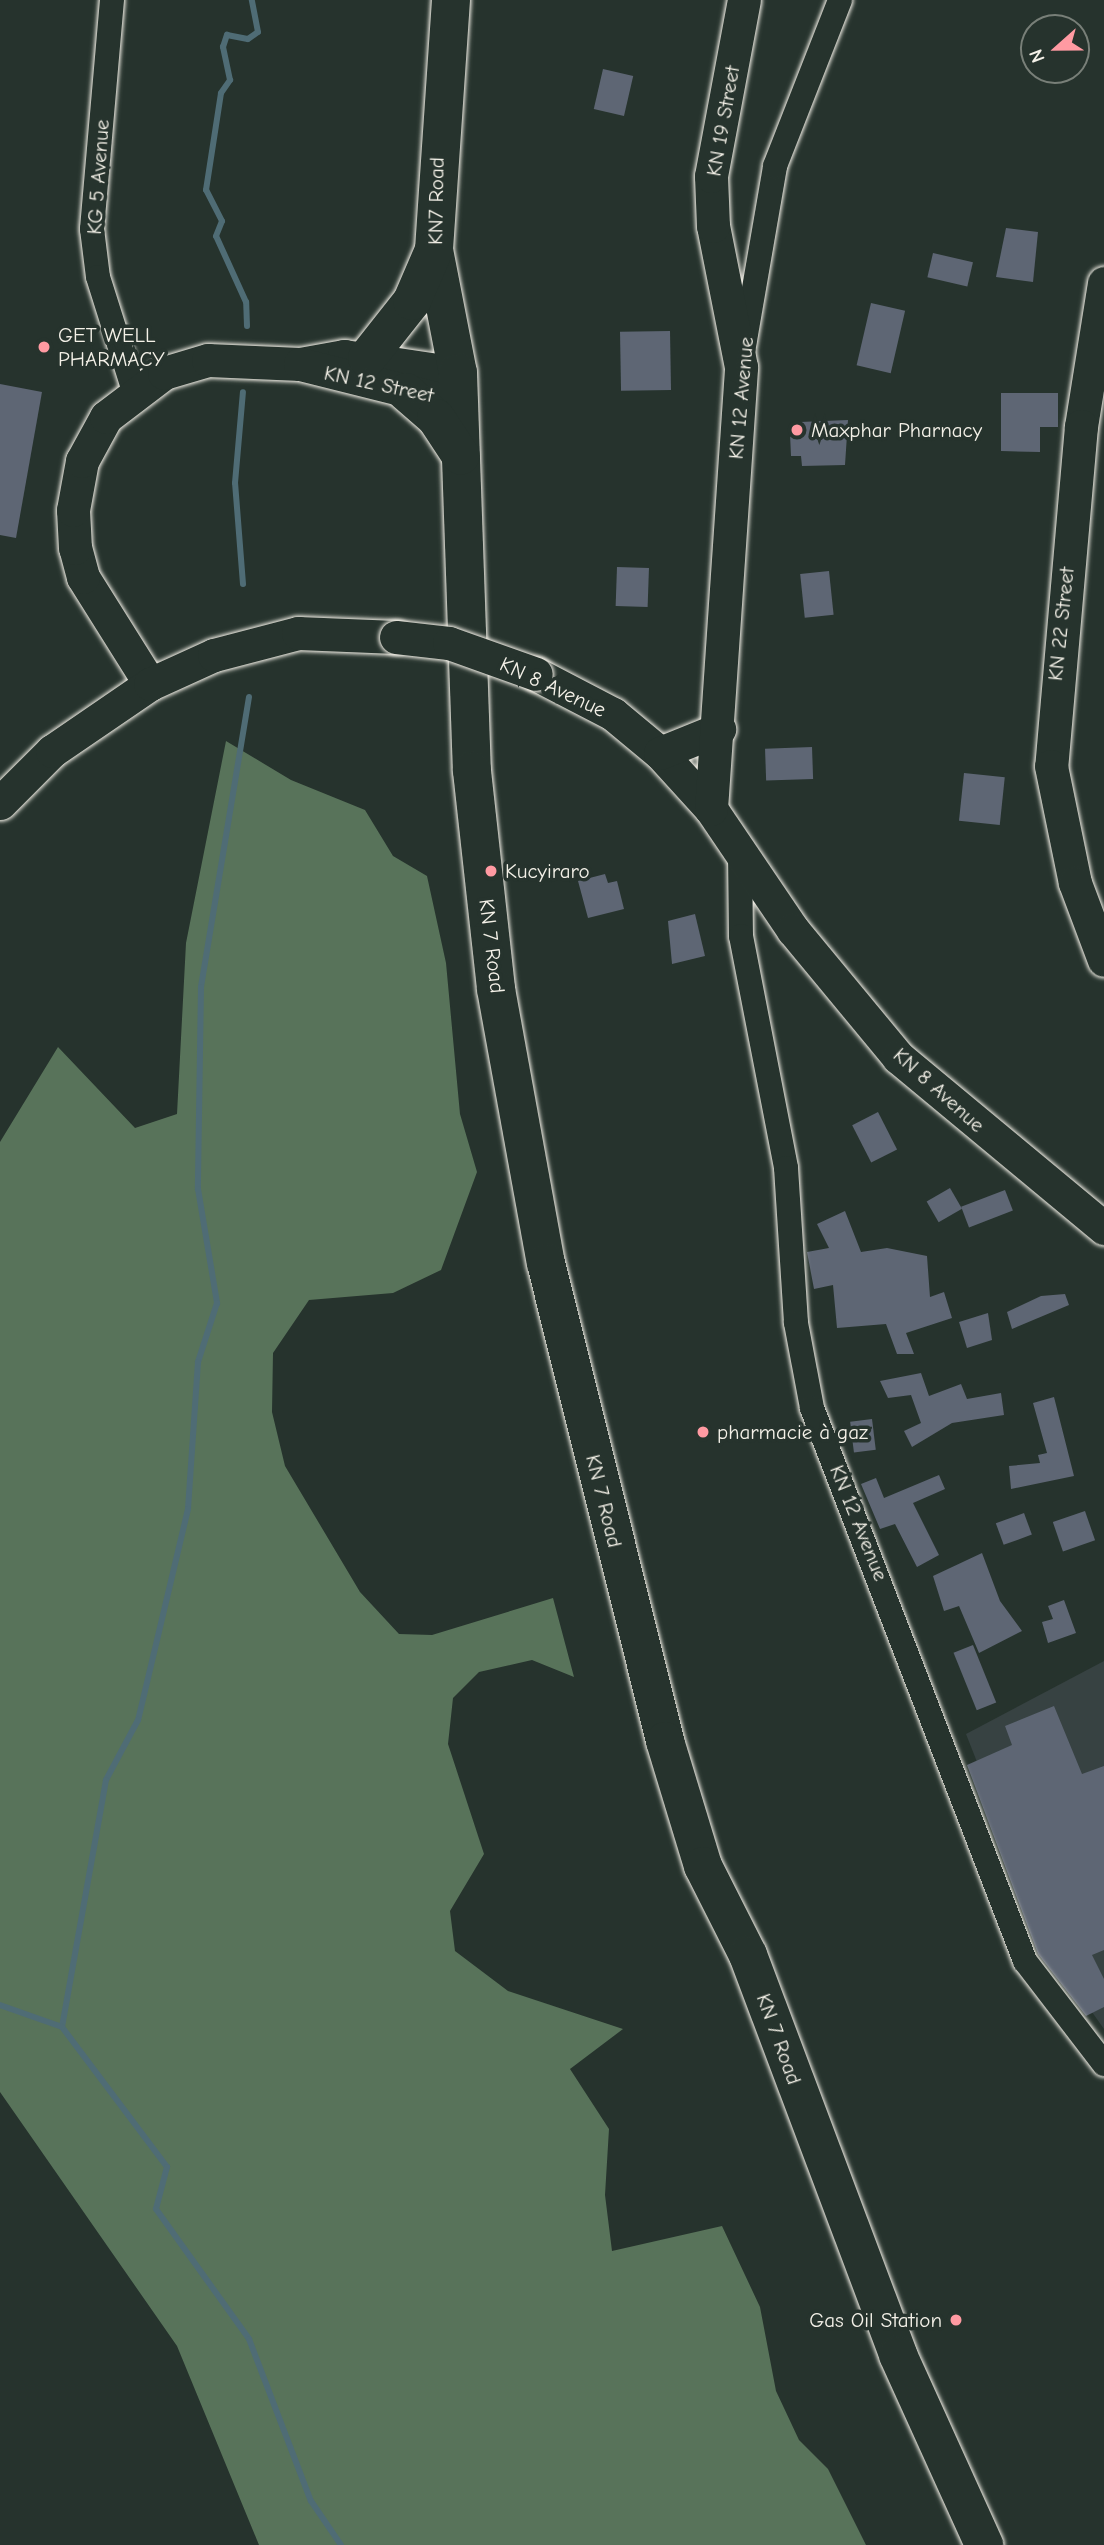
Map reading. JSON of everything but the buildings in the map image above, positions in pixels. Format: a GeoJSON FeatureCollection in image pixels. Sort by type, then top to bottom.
{"type":"FeatureCollection","features":[{"type":"Feature","properties":{"kind":"main road","name":"KN7 Road"},"geometry":{"type":"LineString","coordinates":[[451,0],[434,250],[459,387]]}},
{"type":"Feature","properties":{"kind":"main road","name":"KN 19 Street"},"geometry":{"type":"LineString","coordinates":[[741,367],[711,196],[744,0]]}},
{"type":"Feature","properties":{"kind":"main road"},"geometry":{"type":"LineString","coordinates":[[368,358],[412,301],[434,250]]}},
{"type":"Feature","properties":{"kind":"main road","name":"KN 22 Street"},"geometry":{"type":"LineString","coordinates":[[1104,283],[1081,426],[1051,766],[1075,883],[1104,960]]}},
{"type":"Feature","properties":{"kind":"main road","name":"KN 12 Street"},"geometry":{"type":"LineString","coordinates":[[300,364],[322,357],[368,358],[459,387]]}},
{"type":"Feature","properties":{"kind":"main road","name":"KN 12 Street"},"geometry":{"type":"LineString","coordinates":[[150,684],[83,577],[73,523],[82,461],[106,417],[134,391],[164,373],[208,360],[300,364],[406,392],[459,387]]}},
{"type":"Feature","properties":{"kind":"main road","name":"KN 12 Avenue"},"geometry":{"type":"LineString","coordinates":[[711,809],[719,729],[741,367]]}},
{"type":"Feature","properties":{"kind":"main road","name":"KN 7 Road"},"geometry":{"type":"LineString","coordinates":[[459,387],[472,771],[496,989],[546,1263],[629,1601],[703,1866],[748,1955],[898,2355],[985,2545]]}},
{"type":"Feature","properties":{"kind":"main road"},"geometry":{"type":"LineString","coordinates":[[406,392],[436,418],[462,458]]}},
{"type":"Feature","properties":{"kind":"main road","name":"KN 8 Avenue"},"geometry":{"type":"LineString","coordinates":[[0,803],[52,751],[150,684],[214,655],[298,633],[396,637],[449,643],[536,674],[613,714],[660,753],[711,809],[740,855],[898,1057],[1104,1228]]}},
{"type":"Feature","properties":{"kind":"main road"},"geometry":{"type":"LineString","coordinates":[[660,753],[719,729]]}},
{"type":"Feature","properties":{"kind":"street","name":"KG 5 Avenue"},"geometry":{"type":"LineString","coordinates":[[112,0],[92,229],[98,277],[134,391]]}},
{"type":"Feature","properties":{"kind":"street","name":"KN 12 Avenue"},"geometry":{"type":"LineString","coordinates":[[741,367],[775,166],[841,0]]}},
{"type":"Feature","properties":{"kind":"street","name":"KN 12 Avenue"},"geometry":{"type":"LineString","coordinates":[[740,855],[741,936],[786,1168],[796,1324],[812,1408],[1025,1961],[1104,2064]]}},
{"type":"Feature","properties":{"kind":"shaded area"},"geometry":{"type":"Polygon","coordinates":[[[1104,1661],[1104,2029],[1055,1960],[966,1734],[1104,1661]]]}},
{"type":"Feature","properties":{"kind":"green space"},"geometry":{"type":"Polygon","coordinates":[[[226,741],[291,780],[365,810],[393,856],[427,876],[446,963],[460,1114],[477,1172],[441,1270],[393,1293],[309,1300],[273,1353],[272,1412],[285,1466],[360,1592],[399,1634],[432,1635],[553,1598],[574,1677],[532,1660],[479,1672],[453,1698],[448,1744],[484,1854],[450,1911],[455,1951],[508,1991],[623,2029],[570,2069],[609,2129],[605,2195],[612,2251],[722,2226],[760,2307],[776,2391],[799,2440],[828,2469],[866,2545],[259,2545],[177,2346],[0,2092],[0,1142],[58,1047],[135,1128],[177,1114],[186,943],[226,741]]]}},
{"type":"Feature","properties":{"kind":"waterway"},"geometry":{"type":"LineString","coordinates":[[247,326],[246,302],[216,236],[222,221],[206,190],[221,93],[230,80],[223,47],[227,35],[248,39],[258,32],[252,0]]}},
{"type":"Feature","properties":{"kind":"waterway"},"geometry":{"type":"LineString","coordinates":[[243,392],[235,483],[243,584]]}},
{"type":"Feature","properties":{"kind":"waterway"},"geometry":{"type":"LineString","coordinates":[[249,697],[201,987],[198,1189],[217,1303],[198,1362],[188,1509],[138,1720],[106,1780],[62,2027],[167,2167],[156,2209],[249,2339],[311,2501],[341,2545]]}},
{"type":"Feature","properties":{"kind":"waterway"},"geometry":{"type":"LineString","coordinates":[[0,2005],[62,2027]]}},
{"type":"Feature","properties":{"kind":"place","name":"GET WELL PHARMACY"},"geometry":{"type":"Point","coordinates":[44,347]}},
{"type":"Feature","properties":{"kind":"place","name":"Maxphar Pharnacy"},"geometry":{"type":"Point","coordinates":[797,430]}},
{"type":"Feature","properties":{"kind":"place","name":"Kucyiraro"},"geometry":{"type":"Point","coordinates":[491,871]}},
{"type":"Feature","properties":{"kind":"place","name":"pharmacie à gaz"},"geometry":{"type":"Point","coordinates":[703,1432]}},
{"type":"Feature","properties":{"kind":"place","name":"Gas Oil Station"},"geometry":{"type":"Point","coordinates":[956,2320]}}]}
